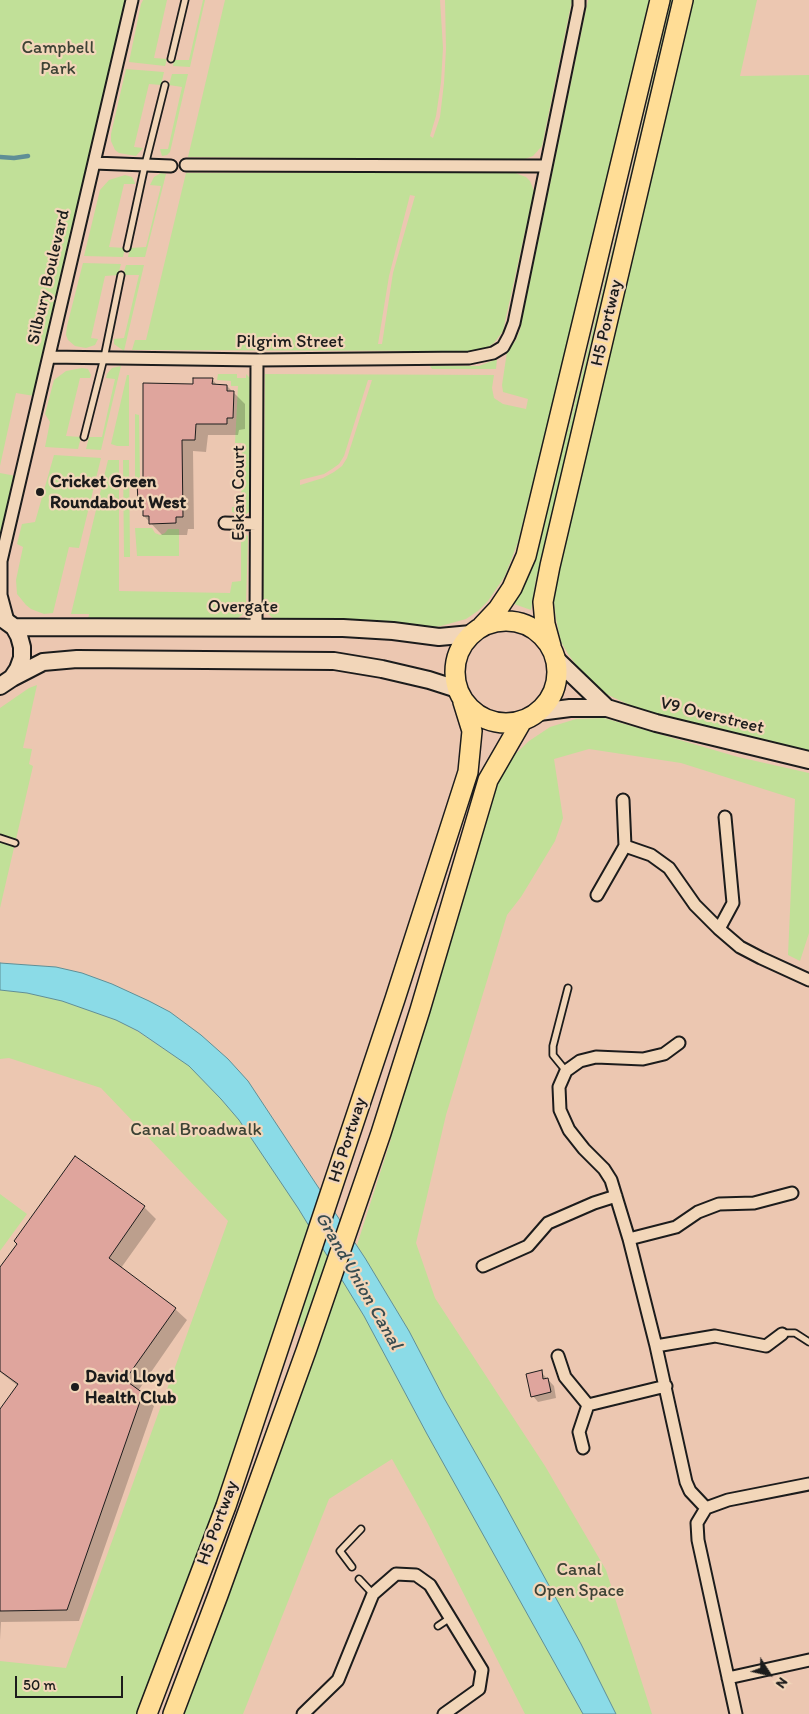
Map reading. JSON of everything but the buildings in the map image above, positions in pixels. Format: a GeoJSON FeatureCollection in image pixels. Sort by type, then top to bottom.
{"type":"FeatureCollection","features":[{"type":"Feature","properties":{"kind":"main road","name":"H5 Portway"},"geometry":{"type":"LineString","coordinates":[[477,630],[498,609],[512,588],[526,556],[660,0]]}},
{"type":"Feature","properties":{"kind":"main road","name":"H5 Portway"},"geometry":{"type":"LineString","coordinates":[[553,653],[545,624],[543,602],[550,566],[683,0]]}},
{"type":"Feature","properties":{"kind":"main road"},"geometry":{"type":"LineString","coordinates":[[497,621],[513,621],[528,625],[541,634],[553,653],[557,674],[555,688],[549,701],[539,712],[522,721],[506,724],[489,721],[475,714],[460,695],[454,674],[456,659],[462,645],[477,630],[497,621]]}},
{"type":"Feature","properties":{"kind":"main road","name":"H5 Portway"},"geometry":{"type":"LineString","coordinates":[[147,1714],[226,1506],[468,772],[472,731],[460,695]]}},
{"type":"Feature","properties":{"kind":"main road","name":"H5 Portway"},"geometry":{"type":"LineString","coordinates":[[173,1714],[306,1351],[381,1133],[420,1010],[488,780],[522,721]]}},
{"type":"Feature","properties":{"kind":"street","name":"Silbury Boulevard"},"geometry":{"type":"LineString","coordinates":[[7,622],[1,595],[1,563],[132,0]]}},
{"type":"Feature","properties":{"kind":"street","name":"Pilgrim Street"},"geometry":{"type":"LineString","coordinates":[[49,358],[257,360],[470,358],[493,354],[503,347],[510,336],[514,323],[579,0]]}},
{"type":"Feature","properties":{"kind":"street"},"geometry":{"type":"LineString","coordinates":[[94,163],[171,166]]}},
{"type":"Feature","properties":{"kind":"street"},"geometry":{"type":"LineString","coordinates":[[186,165],[545,166]]}},
{"type":"Feature","properties":{"kind":"street","name":"Eskan Court"},"geometry":{"type":"LineString","coordinates":[[256,627],[257,360]]}},
{"type":"Feature","properties":{"kind":"street"},"geometry":{"type":"LineString","coordinates":[[224,523],[256,524]]}},
{"type":"Feature","properties":{"kind":"street"},"geometry":{"type":"LineString","coordinates":[[6,682],[18,668],[22,658],[20,636],[7,622]]}},
{"type":"Feature","properties":{"kind":"street","name":"Overgate"},"geometry":{"type":"LineString","coordinates":[[7,622],[82,627],[343,628],[393,631],[439,637],[477,630]]}},
{"type":"Feature","properties":{"kind":"street","name":"V9 Overstreet"},"geometry":{"type":"LineString","coordinates":[[553,653],[607,708]]}},
{"type":"Feature","properties":{"kind":"street"},"geometry":{"type":"LineString","coordinates":[[6,682],[43,662],[77,659],[334,661],[382,669],[429,680],[460,695]]}},
{"type":"Feature","properties":{"kind":"street","name":"V9 Overstreet"},"geometry":{"type":"LineString","coordinates":[[539,712],[570,708],[607,708],[656,723],[809,760]]}},
{"type":"Feature","properties":{"kind":"street"},"geometry":{"type":"LineString","coordinates":[[597,895],[625,846],[623,800]]}},
{"type":"Feature","properties":{"kind":"street"},"geometry":{"type":"LineString","coordinates":[[719,929],[733,903],[725,817]]}},
{"type":"Feature","properties":{"kind":"street"},"geometry":{"type":"LineString","coordinates":[[625,846],[651,855],[669,868],[695,905],[740,947],[809,980]]}},
{"type":"Feature","properties":{"kind":"street"},"geometry":{"type":"LineString","coordinates":[[680,1043],[664,1054],[643,1059],[596,1057],[580,1061],[566,1071],[559,1087],[560,1110],[569,1130],[584,1149],[604,1169],[611,1180],[629,1239],[666,1386],[686,1482],[690,1491],[706,1508]]}},
{"type":"Feature","properties":{"kind":"street"},"geometry":{"type":"LineString","coordinates":[[629,1239],[676,1227],[698,1212],[720,1204],[754,1203],[792,1193]]}},
{"type":"Feature","properties":{"kind":"street"},"geometry":{"type":"LineString","coordinates":[[483,1266],[528,1246],[548,1223],[594,1203],[616,1196]]}},
{"type":"Feature","properties":{"kind":"street"},"geometry":{"type":"LineString","coordinates":[[656,1346],[715,1336],[766,1346],[782,1334]]}},
{"type":"Feature","properties":{"kind":"street"},"geometry":{"type":"LineString","coordinates":[[558,1356],[564,1377],[588,1405]]}},
{"type":"Feature","properties":{"kind":"street"},"geometry":{"type":"LineString","coordinates":[[588,1405],[666,1386]]}},
{"type":"Feature","properties":{"kind":"street"},"geometry":{"type":"LineString","coordinates":[[583,1448],[579,1432],[588,1405]]}},
{"type":"Feature","properties":{"kind":"street"},"geometry":{"type":"LineString","coordinates":[[736,1714],[698,1540],[697,1523],[706,1508],[728,1500],[809,1484]]}},
{"type":"Feature","properties":{"kind":"street"},"geometry":{"type":"LineString","coordinates":[[303,1714],[338,1680],[373,1594],[396,1574],[416,1575],[430,1585],[482,1670],[479,1688],[444,1714]]}},
{"type":"Feature","properties":{"kind":"street"},"geometry":{"type":"LineString","coordinates":[[728,1678],[809,1660]]}},
{"type":"Feature","properties":{"kind":"lane"},"geometry":{"type":"LineString","coordinates":[[171,59],[185,0]]}},
{"type":"Feature","properties":{"kind":"lane"},"geometry":{"type":"LineString","coordinates":[[128,248],[145,165],[165,85]]}},
{"type":"Feature","properties":{"kind":"lane"},"geometry":{"type":"LineString","coordinates":[[84,437],[104,358],[121,275]]}},
{"type":"Feature","properties":{"kind":"lane"},"geometry":{"type":"LineString","coordinates":[[0,838],[15,843]]}},
{"type":"Feature","properties":{"kind":"lane"},"geometry":{"type":"LineString","coordinates":[[566,1071],[552,1055],[568,988]]}},
{"type":"Feature","properties":{"kind":"lane"},"geometry":{"type":"LineString","coordinates":[[782,1334],[795,1333],[809,1342]]}},
{"type":"Feature","properties":{"kind":"lane"},"geometry":{"type":"LineString","coordinates":[[352,1567],[340,1551],[360,1529]]}},
{"type":"Feature","properties":{"kind":"lane"},"geometry":{"type":"LineString","coordinates":[[359,1579],[373,1594]]}},
{"type":"Feature","properties":{"kind":"lane"},"geometry":{"type":"LineString","coordinates":[[438,1626],[450,1618]]}},
{"type":"Feature","properties":{"kind":"green space","name":"Campbell Park"},"geometry":{"type":"Polygon","coordinates":[[[0,0],[132,0],[40,397],[16,393],[0,466],[0,0]]]}},
{"type":"Feature","properties":{"kind":"green space"},"geometry":{"type":"Polygon","coordinates":[[[143,0],[167,0],[154,58],[167,59],[165,66],[129,62],[143,0]]]}},
{"type":"Feature","properties":{"kind":"green space"},"geometry":{"type":"Polygon","coordinates":[[[203,0],[205,0],[190,67],[173,66],[174,60],[189,60],[203,0]]]}},
{"type":"Feature","properties":{"kind":"green space"},"geometry":{"type":"Polygon","coordinates":[[[225,0],[440,0],[443,48],[436,116],[430,136],[433,138],[440,117],[444,83],[446,49],[445,0],[572,0],[542,146],[533,156],[522,160],[188,157],[225,0]]]}},
{"type":"Feature","properties":{"kind":"green space"},"geometry":{"type":"Polygon","coordinates":[[[588,0],[649,0],[607,185],[518,542],[505,576],[488,601],[478,611],[466,619],[429,628],[277,620],[266,612],[263,603],[265,374],[494,375],[492,388],[494,398],[503,404],[526,409],[528,399],[503,392],[502,385],[507,352],[516,340],[520,330],[588,0]],[[368,380],[344,456],[339,464],[324,474],[300,480],[300,485],[323,478],[342,466],[347,458],[372,380],[368,380]]]}},
{"type":"Feature","properties":{"kind":"green space"},"geometry":{"type":"Polygon","coordinates":[[[671,0],[679,0],[586,396],[536,579],[531,610],[514,604],[528,577],[570,422],[671,0]]]}},
{"type":"Feature","properties":{"kind":"green space"},"geometry":{"type":"Polygon","coordinates":[[[683,0],[757,0],[740,76],[809,75],[809,752],[647,713],[606,694],[582,673],[568,654],[561,642],[556,619],[550,566],[683,0]]]}},
{"type":"Feature","properties":{"kind":"green space"},"geometry":{"type":"Polygon","coordinates":[[[126,69],[164,72],[161,85],[149,84],[134,147],[143,148],[136,156],[119,153],[115,150],[111,141],[126,69]]]}},
{"type":"Feature","properties":{"kind":"green space"},"geometry":{"type":"Polygon","coordinates":[[[172,74],[188,74],[170,152],[162,156],[160,149],[168,149],[182,87],[169,85],[172,74]]]}},
{"type":"Feature","properties":{"kind":"green space"},"geometry":{"type":"Polygon","coordinates":[[[161,173],[166,174],[145,257],[128,257],[130,248],[146,247],[161,186],[150,185],[154,177],[161,173]]]}},
{"type":"Feature","properties":{"kind":"green space"},"geometry":{"type":"Polygon","coordinates":[[[186,173],[515,173],[526,177],[534,191],[503,331],[494,343],[488,347],[472,351],[132,350],[135,340],[146,340],[186,173]],[[410,195],[389,276],[378,344],[382,344],[393,273],[415,196],[410,195]]]}},
{"type":"Feature","properties":{"kind":"green space"},"geometry":{"type":"Polygon","coordinates":[[[125,175],[132,177],[135,184],[124,184],[109,247],[125,248],[123,257],[84,256],[100,190],[109,180],[125,175]]]}},
{"type":"Feature","properties":{"kind":"green space"},"geometry":{"type":"Polygon","coordinates":[[[83,263],[121,264],[118,275],[105,276],[91,338],[98,339],[95,345],[86,348],[75,346],[68,340],[66,335],[83,263]]]}},
{"type":"Feature","properties":{"kind":"green space"},"geometry":{"type":"Polygon","coordinates":[[[126,265],[144,265],[124,351],[114,344],[114,339],[124,338],[139,275],[123,275],[126,265]]]}},
{"type":"Feature","properties":{"kind":"green space"},"geometry":{"type":"Polygon","coordinates":[[[497,359],[496,369],[432,369],[430,366],[479,366],[497,359]]]}},
{"type":"Feature","properties":{"kind":"green space"},"geometry":{"type":"Polygon","coordinates":[[[121,366],[101,450],[86,449],[89,437],[102,437],[115,379],[106,378],[107,374],[112,368],[121,366]]]}},
{"type":"Feature","properties":{"kind":"green space"},"geometry":{"type":"Polygon","coordinates":[[[82,368],[88,369],[91,375],[90,378],[80,378],[66,436],[81,437],[78,449],[45,447],[50,422],[45,414],[54,380],[66,371],[82,368]]]}},
{"type":"Feature","properties":{"kind":"green space"},"geometry":{"type":"Polygon","coordinates":[[[218,374],[237,374],[237,378],[246,378],[246,374],[251,379],[249,512],[244,516],[232,512],[232,507],[241,507],[242,443],[235,443],[238,386],[231,386],[231,381],[217,380],[218,374]]]}},
{"type":"Feature","properties":{"kind":"green space"},"geometry":{"type":"Polygon","coordinates":[[[127,375],[129,375],[129,446],[117,446],[111,444],[127,375]]]}},
{"type":"Feature","properties":{"kind":"green space"},"geometry":{"type":"Polygon","coordinates":[[[135,414],[139,415],[140,481],[135,481],[135,414]]]}},
{"type":"Feature","properties":{"kind":"green space"},"geometry":{"type":"Polygon","coordinates":[[[54,455],[101,458],[79,548],[69,547],[53,613],[44,614],[31,609],[17,594],[16,580],[23,547],[17,544],[22,524],[35,522],[54,455]]]}},
{"type":"Feature","properties":{"kind":"green space"},"geometry":{"type":"Polygon","coordinates":[[[108,460],[119,460],[119,591],[230,593],[232,582],[241,581],[241,540],[232,538],[233,531],[240,530],[248,536],[246,605],[242,615],[232,622],[88,620],[89,614],[71,614],[108,460]]]}},
{"type":"Feature","properties":{"kind":"green space"},"geometry":{"type":"Polygon","coordinates":[[[123,460],[129,460],[130,557],[124,557],[123,460]]]}},
{"type":"Feature","properties":{"kind":"green space"},"geometry":{"type":"Polygon","coordinates":[[[0,473],[21,477],[0,563],[0,473]]]}},
{"type":"Feature","properties":{"kind":"green space"},"geometry":{"type":"Polygon","coordinates":[[[135,528],[152,528],[155,533],[160,535],[168,529],[179,529],[179,556],[137,556],[135,528]]]}},
{"type":"Feature","properties":{"kind":"green space"},"geometry":{"type":"Polygon","coordinates":[[[37,685],[23,748],[32,749],[29,764],[33,766],[0,908],[0,708],[29,688],[37,685]]]}},
{"type":"Feature","properties":{"kind":"green space","name":"Canal Open Space"},"geometry":{"type":"Polygon","coordinates":[[[604,718],[738,757],[809,773],[809,933],[800,961],[788,955],[795,799],[681,763],[589,749],[554,759],[563,818],[555,841],[521,897],[507,915],[446,1115],[416,1243],[435,1298],[545,1466],[606,1570],[652,1714],[616,1714],[581,1644],[444,1398],[409,1331],[357,1245],[391,1139],[392,1098],[488,780],[529,741],[550,727],[576,719],[604,718]]]}},
{"type":"Feature","properties":{"kind":"green space","name":"Canal Broadwalk"},"geometry":{"type":"Polygon","coordinates":[[[0,990],[27,993],[62,1001],[116,1020],[137,1031],[189,1066],[239,1120],[298,1208],[364,1316],[427,1434],[583,1714],[525,1714],[427,1522],[392,1459],[329,1499],[243,1714],[173,1714],[310,1340],[291,1313],[147,1714],[0,1714],[0,1661],[66,1668],[228,1221],[101,1088],[9,1058],[0,1059],[0,990]]]}},
{"type":"Feature","properties":{"kind":"green space"},"geometry":{"type":"Polygon","coordinates":[[[0,1194],[27,1214],[0,1251],[0,1194]]]}},
{"type":"Feature","properties":{"kind":"water","name":"Grand Union Canal"},"geometry":{"type":"Polygon","coordinates":[[[0,963],[56,967],[82,973],[149,1001],[170,1012],[201,1035],[228,1059],[248,1081],[365,1258],[409,1331],[444,1398],[581,1644],[616,1714],[583,1714],[427,1434],[364,1316],[298,1208],[239,1120],[189,1066],[138,1031],[116,1020],[62,1001],[27,993],[0,990],[0,963]]]}},
{"type":"Feature","properties":{"kind":"waterway"},"geometry":{"type":"LineString","coordinates":[[0,157],[28,156]]}},
{"type":"Feature","properties":{"kind":"place","name":"Cricket Green Roundabout West"},"geometry":{"type":"Point","coordinates":[40,492]}},
{"type":"Feature","properties":{"kind":"place","name":"David Lloyd Health Club"},"geometry":{"type":"Point","coordinates":[75,1387]}}]}
